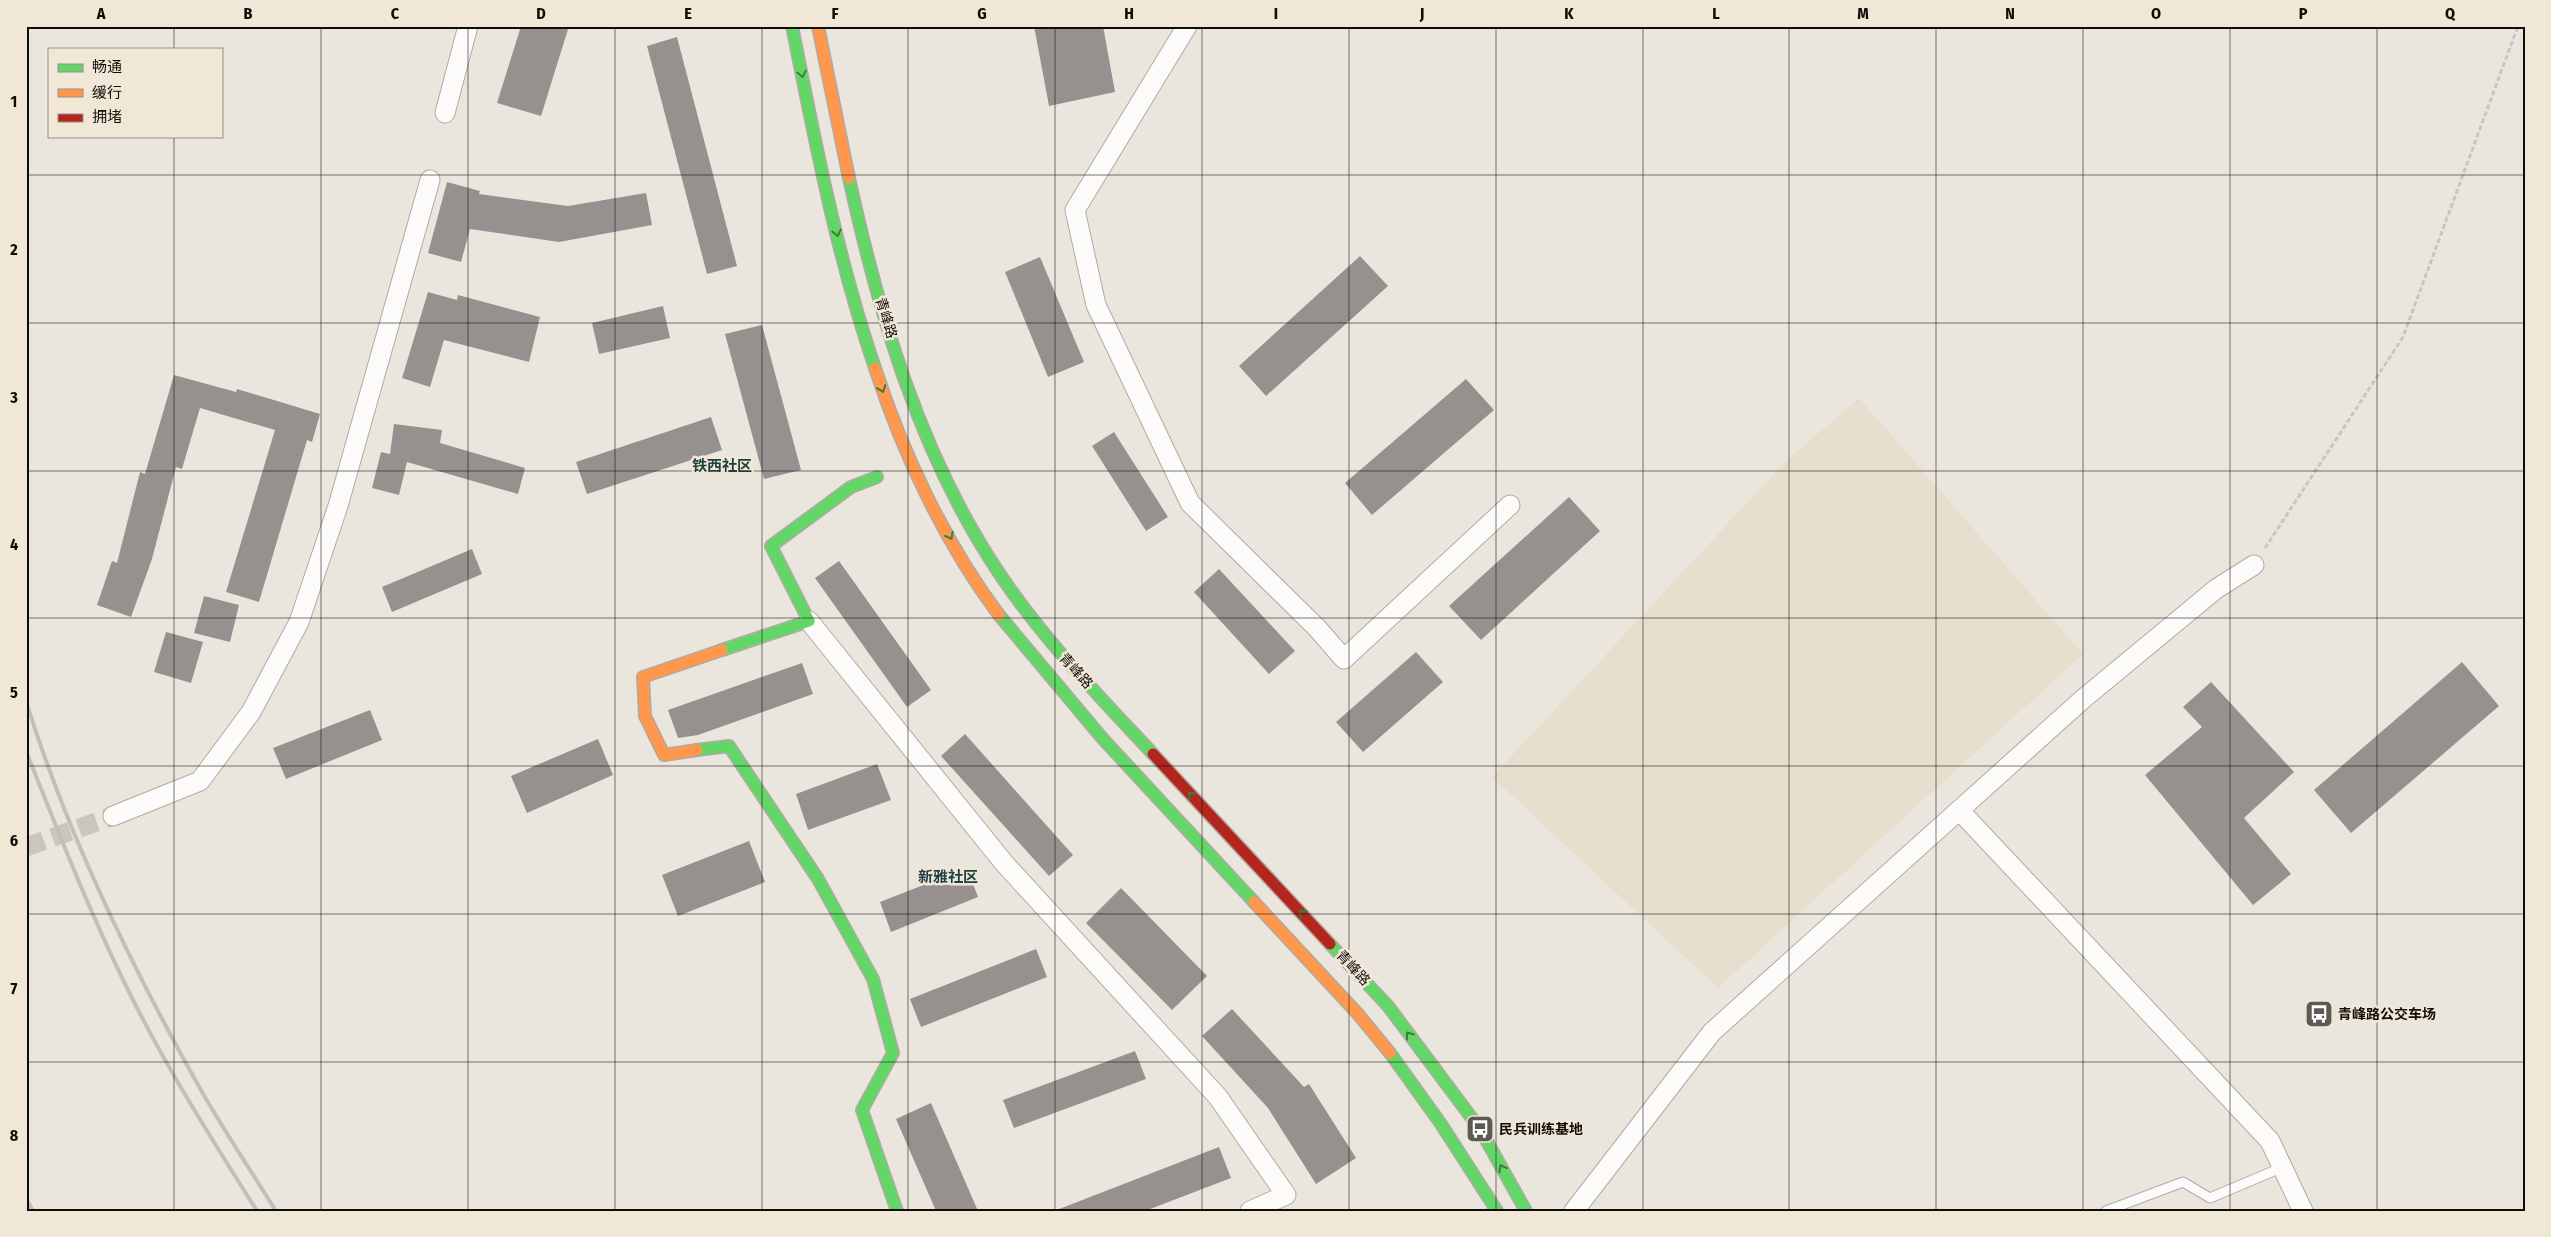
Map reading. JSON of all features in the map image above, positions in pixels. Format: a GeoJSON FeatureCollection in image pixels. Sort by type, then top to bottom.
{"type":"FeatureCollection","features":[{"type":"Feature","properties":{"kind":"main road","name":"青峰路"},"geometry":{"type":"LineString","coordinates":[[792,26],[849,288],[865,342],[884,395],[911,456],[942,521],[977,583],[1016,637],[1107,745],[1339,991],[1432,1109],[1497,1211]]}},
{"type":"Feature","properties":{"kind":"main road","name":"青峰路"},"geometry":{"type":"LineString","coordinates":[[818,26],[876,287],[902,371],[935,453],[982,545],[1019,602],[1061,655],[1388,1006],[1480,1129],[1526,1211]]}},
{"type":"Feature","properties":{"kind":"main road"},"geometry":{"type":"LineString","coordinates":[[877,477],[851,487],[771,546],[809,621],[643,677],[645,716],[664,755],[729,746],[818,879],[873,978],[893,1053],[862,1110],[897,1211]]}},
{"type":"Feature","properties":{"kind":"street"},"geometry":{"type":"LineString","coordinates":[[445,113],[468,26]]}},
{"type":"Feature","properties":{"kind":"street"},"geometry":{"type":"LineString","coordinates":[[1187,26],[1075,210],[1096,305],[1190,503],[1317,628],[1344,659],[1510,505]]}},
{"type":"Feature","properties":{"kind":"street"},"geometry":{"type":"LineString","coordinates":[[113,816],[200,781],[251,712],[299,622],[338,506],[430,180]]}},
{"type":"Feature","properties":{"kind":"street"},"geometry":{"type":"LineString","coordinates":[[1574,1211],[1712,1032],[2083,699],[2216,589],[2254,566]]}},
{"type":"Feature","properties":{"kind":"street"},"geometry":{"type":"LineString","coordinates":[[809,621],[1004,863],[1218,1097],[1286,1196],[1250,1211]]}},
{"type":"Feature","properties":{"kind":"street"},"geometry":{"type":"LineString","coordinates":[[1959,810],[2270,1141],[2303,1211]]}},
{"type":"Feature","properties":{"kind":"lane"},"geometry":{"type":"LineString","coordinates":[[2106,1211],[2183,1182],[2210,1198],[2283,1167]]}},
{"type":"Feature","properties":{"kind":"path"},"geometry":{"type":"LineString","coordinates":[[2254,566],[2403,337],[2518,26]]}},
{"type":"Feature","properties":{"kind":"shaded area"},"geometry":{"type":"Polygon","coordinates":[[[1859,398],[2083,654],[1718,988],[1492,777],[1784,463],[1859,398]]]}},
{"type":"Feature","properties":{"kind":"building"},"geometry":{"type":"Polygon","coordinates":[[[521,26],[569,26],[541,116],[497,103],[521,26]]]}},
{"type":"Feature","properties":{"kind":"building"},"geometry":{"type":"Polygon","coordinates":[[[1034,26],[1103,26],[1115,92],[1049,106],[1034,26]]]}},
{"type":"Feature","properties":{"kind":"building"},"geometry":{"type":"Polygon","coordinates":[[[677,37],[737,266],[707,274],[647,46],[677,37]]]}},
{"type":"Feature","properties":{"kind":"building"},"geometry":{"type":"Polygon","coordinates":[[[447,182],[480,191],[479,194],[568,206],[646,193],[652,225],[559,242],[470,229],[461,262],[428,253],[447,182]]]}},
{"type":"Feature","properties":{"kind":"building"},"geometry":{"type":"Polygon","coordinates":[[[1360,256],[1388,286],[1266,396],[1239,366],[1360,256]]]}},
{"type":"Feature","properties":{"kind":"building"},"geometry":{"type":"Polygon","coordinates":[[[1040,257],[1084,362],[1048,377],[1005,272],[1040,257]]]}},
{"type":"Feature","properties":{"kind":"building"},"geometry":{"type":"Polygon","coordinates":[[[428,292],[457,300],[458,295],[540,317],[529,362],[444,340],[430,387],[402,378],[428,292]]]}},
{"type":"Feature","properties":{"kind":"building"},"geometry":{"type":"Polygon","coordinates":[[[663,306],[670,338],[599,354],[592,323],[663,306]]]}},
{"type":"Feature","properties":{"kind":"building"},"geometry":{"type":"Polygon","coordinates":[[[762,325],[801,470],[764,479],[725,334],[762,325]]]}},
{"type":"Feature","properties":{"kind":"building"},"geometry":{"type":"Polygon","coordinates":[[[174,375],[236,392],[237,389],[320,414],[312,442],[307,440],[259,602],[226,592],[275,430],[200,408],[182,469],[176,467],[152,559],[131,617],[97,605],[112,561],[117,563],[140,472],[145,474],[174,375]]]}},
{"type":"Feature","properties":{"kind":"building"},"geometry":{"type":"Polygon","coordinates":[[[1466,379],[1494,410],[1372,515],[1345,483],[1466,379]]]}},
{"type":"Feature","properties":{"kind":"building"},"geometry":{"type":"Polygon","coordinates":[[[711,417],[722,450],[587,494],[576,462],[711,417]]]}},
{"type":"Feature","properties":{"kind":"building"},"geometry":{"type":"Polygon","coordinates":[[[394,424],[442,430],[440,443],[525,468],[518,494],[407,462],[399,495],[372,488],[381,452],[390,454],[394,424]]]}},
{"type":"Feature","properties":{"kind":"building"},"geometry":{"type":"Polygon","coordinates":[[[1114,432],[1168,517],[1146,531],[1092,446],[1114,432]]]}},
{"type":"Feature","properties":{"kind":"building"},"geometry":{"type":"Polygon","coordinates":[[[1569,497],[1600,531],[1481,640],[1449,606],[1569,497]]]}},
{"type":"Feature","properties":{"kind":"building"},"geometry":{"type":"Polygon","coordinates":[[[472,549],[482,574],[392,612],[382,587],[472,549]]]}},
{"type":"Feature","properties":{"kind":"building"},"geometry":{"type":"Polygon","coordinates":[[[839,561],[931,690],[907,707],[815,578],[839,561]]]}},
{"type":"Feature","properties":{"kind":"building"},"geometry":{"type":"Polygon","coordinates":[[[1219,569],[1295,651],[1269,674],[1194,592],[1219,569]]]}},
{"type":"Feature","properties":{"kind":"building"},"geometry":{"type":"Polygon","coordinates":[[[204,596],[239,605],[230,642],[194,633],[204,596]]]}},
{"type":"Feature","properties":{"kind":"building"},"geometry":{"type":"Polygon","coordinates":[[[166,632],[203,642],[191,683],[154,672],[166,632]]]}},
{"type":"Feature","properties":{"kind":"building"},"geometry":{"type":"Polygon","coordinates":[[[1416,652],[1443,682],[1363,752],[1336,722],[1416,652]]]}},
{"type":"Feature","properties":{"kind":"building"},"geometry":{"type":"Polygon","coordinates":[[[2462,662],[2499,706],[2351,833],[2314,790],[2462,662]]]}},
{"type":"Feature","properties":{"kind":"building"},"geometry":{"type":"Polygon","coordinates":[[[802,663],[813,694],[698,735],[678,738],[668,710],[802,663]]]}},
{"type":"Feature","properties":{"kind":"building"},"geometry":{"type":"Polygon","coordinates":[[[2211,682],[2294,772],[2244,818],[2291,874],[2253,905],[2145,775],[2202,727],[2183,707],[2211,682]]]}},
{"type":"Feature","properties":{"kind":"building"},"geometry":{"type":"Polygon","coordinates":[[[370,710],[382,740],[286,779],[273,748],[370,710]]]}},
{"type":"Feature","properties":{"kind":"building"},"geometry":{"type":"Polygon","coordinates":[[[965,734],[1073,855],[1049,876],[941,756],[965,734]]]}},
{"type":"Feature","properties":{"kind":"building"},"geometry":{"type":"Polygon","coordinates":[[[598,739],[613,775],[527,813],[511,776],[598,739]]]}},
{"type":"Feature","properties":{"kind":"building"},"geometry":{"type":"Polygon","coordinates":[[[877,764],[891,800],[808,830],[796,794],[877,764]]]}},
{"type":"Feature","properties":{"kind":"building"},"geometry":{"type":"Polygon","coordinates":[[[749,841],[765,882],[678,916],[662,875],[749,841]]]}},
{"type":"Feature","properties":{"kind":"building"},"geometry":{"type":"Polygon","coordinates":[[[967,868],[978,897],[891,932],[880,902],[967,868]]]}},
{"type":"Feature","properties":{"kind":"building"},"geometry":{"type":"Polygon","coordinates":[[[1121,888],[1207,976],[1172,1010],[1086,923],[1121,888]]]}},
{"type":"Feature","properties":{"kind":"building"},"geometry":{"type":"Polygon","coordinates":[[[1036,949],[1047,977],[921,1027],[910,999],[1036,949]]]}},
{"type":"Feature","properties":{"kind":"building"},"geometry":{"type":"Polygon","coordinates":[[[1232,1009],[1304,1087],[1309,1084],[1356,1158],[1316,1184],[1268,1108],[1202,1036],[1232,1009]]]}},
{"type":"Feature","properties":{"kind":"building"},"geometry":{"type":"Polygon","coordinates":[[[1135,1051],[1146,1079],[1014,1128],[1003,1100],[1135,1051]]]}},
{"type":"Feature","properties":{"kind":"building"},"geometry":{"type":"Polygon","coordinates":[[[931,1103],[978,1211],[936,1211],[896,1119],[931,1103]]]}},
{"type":"Feature","properties":{"kind":"building"},"geometry":{"type":"Polygon","coordinates":[[[1219,1147],[1231,1178],[1145,1211],[1054,1211],[1219,1147]]]}},
{"type":"Feature","properties":{"kind":"tunnel"},"geometry":{"type":"LineString","coordinates":[[26,847],[113,816]]}},
{"type":"Feature","properties":{"kind":"railway"},"geometry":{"type":"LineString","coordinates":[[26,701],[61,802],[127,950],[202,1092],[276,1211]]}},
{"type":"Feature","properties":{"kind":"railway"},"geometry":{"type":"LineString","coordinates":[[26,751],[90,907],[117,968],[146,1026],[176,1079],[257,1211]]}},
{"type":"Feature","properties":{"kind":"railway"},"geometry":{"type":"LineString","coordinates":[[26,1199],[33,1211]]}},
{"type":"Feature","properties":{"kind":"traffic: fast"},"geometry":{"type":"LineString","coordinates":[[792,26],[818,155],[838,241],[861,326],[875,368]]}},
{"type":"Feature","properties":{"kind":"traffic: fast"},"geometry":{"type":"LineString","coordinates":[[849,178],[874,281],[889,332],[906,383],[946,481],[971,528],[999,573],[1034,621],[1092,689],[1153,754]]}},
{"type":"Feature","properties":{"kind":"traffic: fast"},"geometry":{"type":"LineString","coordinates":[[722,650],[809,621],[771,546],[851,487],[877,477]]}},
{"type":"Feature","properties":{"kind":"traffic: fast"},"geometry":{"type":"LineString","coordinates":[[999,615],[1103,739],[1254,902]]}},
{"type":"Feature","properties":{"kind":"traffic: fast"},"geometry":{"type":"LineString","coordinates":[[697,750],[729,746],[818,879],[873,979],[893,1053],[862,1110],[897,1211]]}},
{"type":"Feature","properties":{"kind":"traffic: fast"},"geometry":{"type":"LineString","coordinates":[[1330,944],[1388,1006],[1480,1129],[1526,1211]]}},
{"type":"Feature","properties":{"kind":"traffic: fast"},"geometry":{"type":"LineString","coordinates":[[1390,1053],[1441,1124],[1497,1211]]}},
{"type":"Feature","properties":{"kind":"traffic: slow"},"geometry":{"type":"LineString","coordinates":[[818,26],[849,178]]}},
{"type":"Feature","properties":{"kind":"traffic: slow"},"geometry":{"type":"LineString","coordinates":[[875,368],[899,433],[927,497],[961,558],[999,615]]}},
{"type":"Feature","properties":{"kind":"traffic: slow"},"geometry":{"type":"LineString","coordinates":[[697,750],[664,755],[645,716],[643,677],[722,650]]}},
{"type":"Feature","properties":{"kind":"traffic: slow"},"geometry":{"type":"LineString","coordinates":[[1254,902],[1358,1014],[1390,1053]]}},
{"type":"Feature","properties":{"kind":"traffic: jam"},"geometry":{"type":"LineString","coordinates":[[1153,754],[1330,944]]}},
{"type":"Feature","properties":{"kind":"place","name":"青峰路公交车场"},"geometry":{"type":"Point","coordinates":[2319,1014]}},
{"type":"Feature","properties":{"kind":"place","name":"民兵训练基地"},"geometry":{"type":"Point","coordinates":[1480,1129]}},
{"type":"Feature","properties":{"kind":"district","name":"铁西社区"},"geometry":{"type":"Point","coordinates":[722,466]}},
{"type":"Feature","properties":{"kind":"district","name":"新雅社区"},"geometry":{"type":"Point","coordinates":[948,877]}}]}
